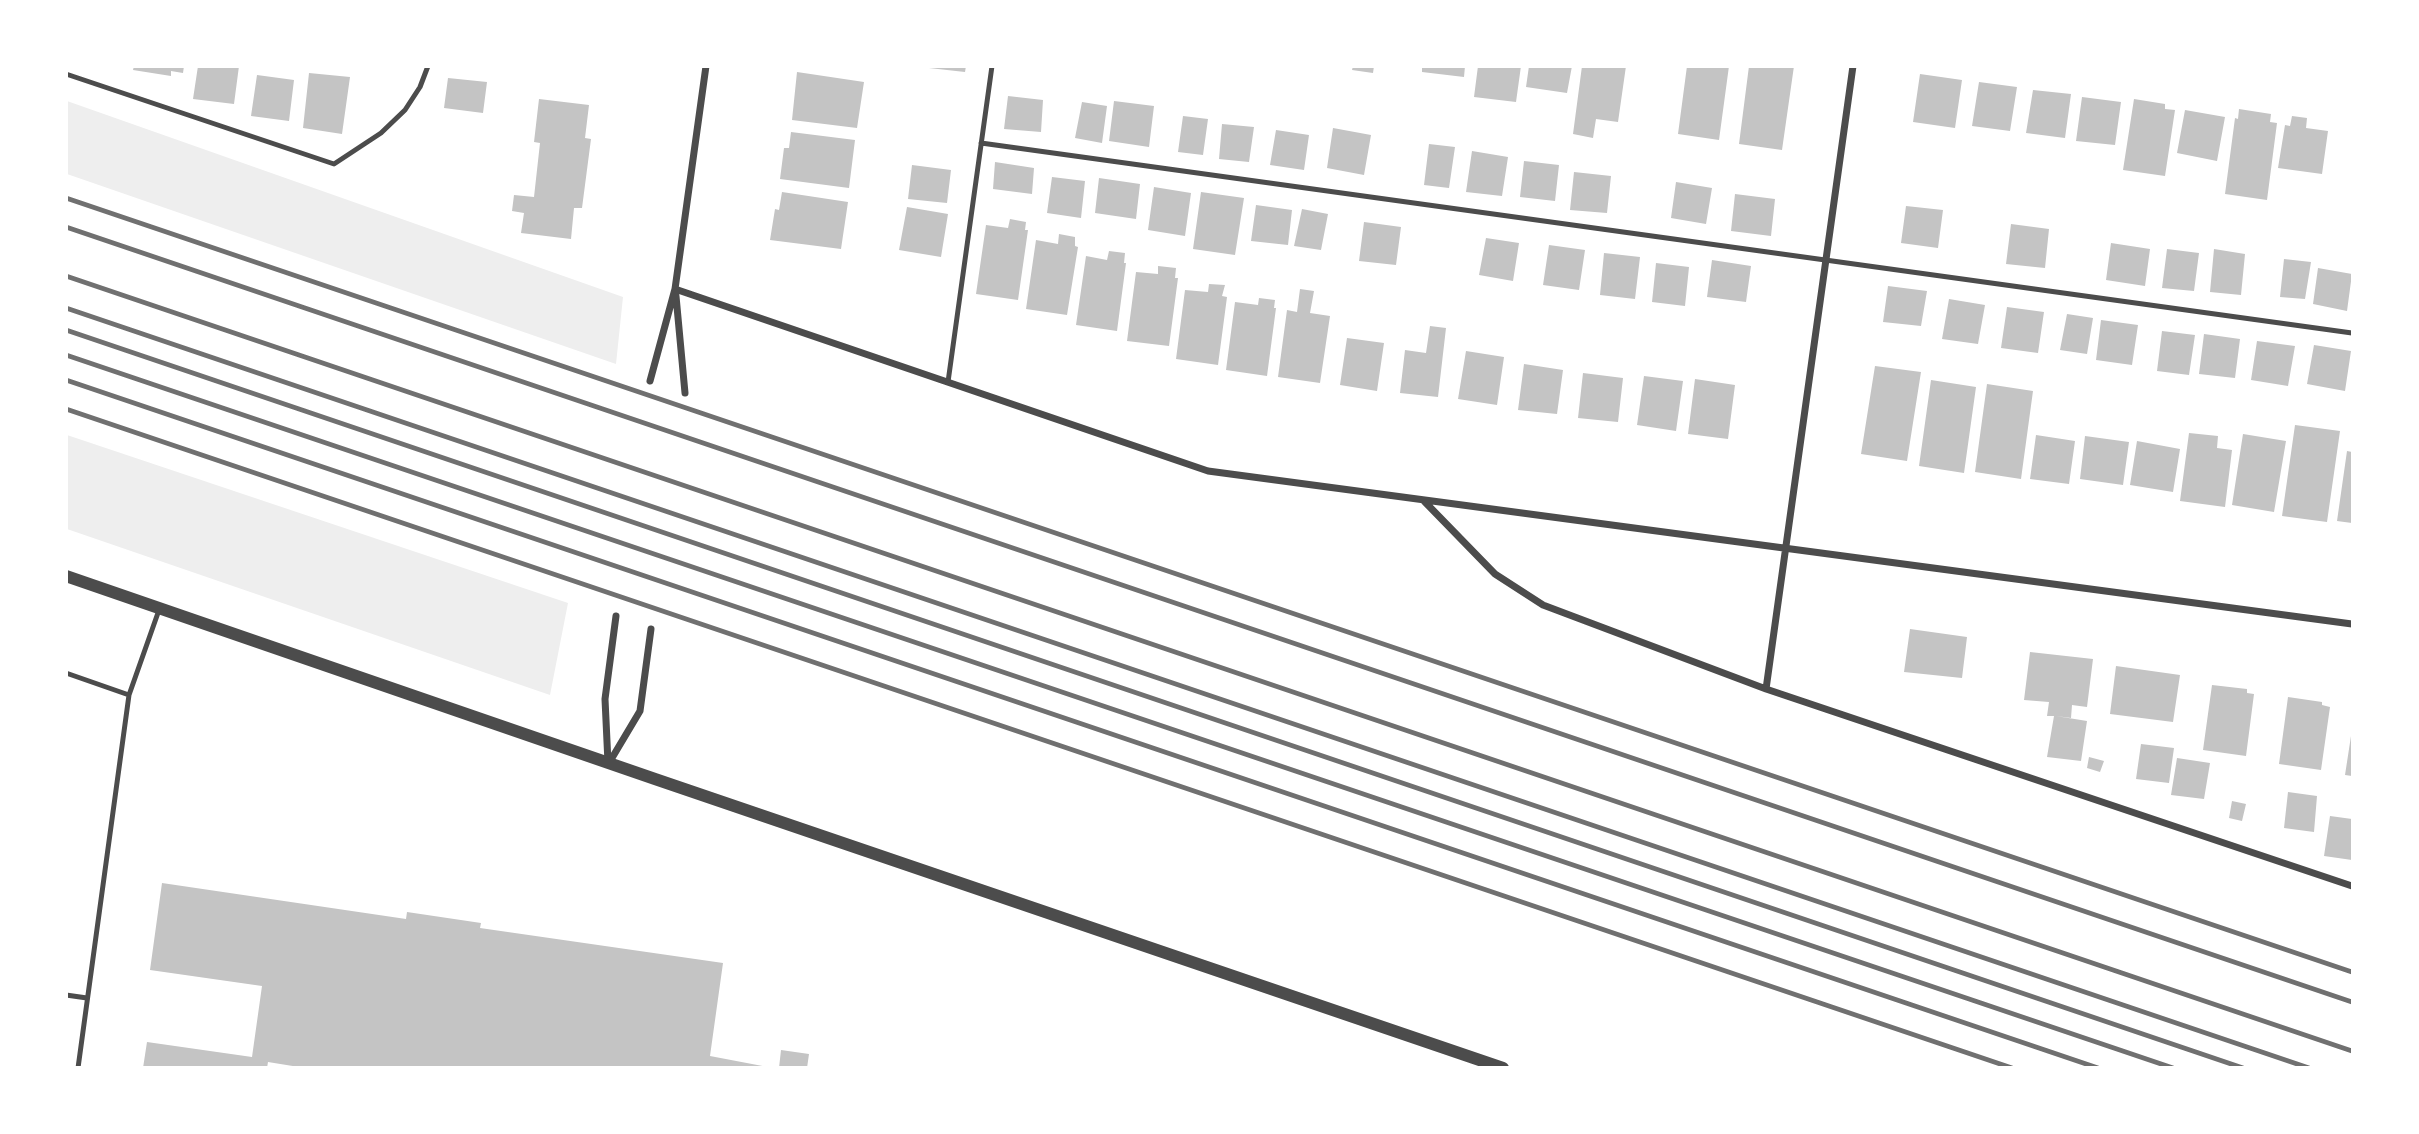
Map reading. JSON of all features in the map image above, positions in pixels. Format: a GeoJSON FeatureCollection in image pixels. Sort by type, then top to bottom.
{"type":"FeatureCollection","features":[{"type":"Feature","properties":{"kind":"street"},"geometry":{"type":"LineString","coordinates":[[650,381],[675,289],[706,66]]}},
{"type":"Feature","properties":{"kind":"street"},"geometry":{"type":"LineString","coordinates":[[1766,689],[1853,66]]}},
{"type":"Feature","properties":{"kind":"street"},"geometry":{"type":"LineString","coordinates":[[675,289],[1208,471],[2353,624]]}},
{"type":"Feature","properties":{"kind":"street"},"geometry":{"type":"LineString","coordinates":[[675,289],[685,393]]}},
{"type":"Feature","properties":{"kind":"street"},"geometry":{"type":"LineString","coordinates":[[1423,500],[1495,574],[1542,605],[1766,689],[2353,886]]}},
{"type":"Feature","properties":{"kind":"street"},"geometry":{"type":"LineString","coordinates":[[66,576],[1503,1068]]}},
{"type":"Feature","properties":{"kind":"street"},"geometry":{"type":"LineString","coordinates":[[608,763],[605,699],[616,616]]}},
{"type":"Feature","properties":{"kind":"street"},"geometry":{"type":"LineString","coordinates":[[608,763],[640,710],[651,629]]}},
{"type":"Feature","properties":{"kind":"lane"},"geometry":{"type":"LineString","coordinates":[[66,74],[334,164],[381,133],[405,110],[420,87],[428,66]]}},
{"type":"Feature","properties":{"kind":"lane"},"geometry":{"type":"LineString","coordinates":[[948,382],[992,66]]}},
{"type":"Feature","properties":{"kind":"lane"},"geometry":{"type":"LineString","coordinates":[[981,143],[2353,333]]}},
{"type":"Feature","properties":{"kind":"lane"},"geometry":{"type":"LineString","coordinates":[[78,1068],[129,695],[160,607]]}},
{"type":"Feature","properties":{"kind":"lane"},"geometry":{"type":"LineString","coordinates":[[66,673],[129,695]]}},
{"type":"Feature","properties":{"kind":"lane"},"geometry":{"type":"LineString","coordinates":[[66,995],[87,998]]}},
{"type":"Feature","properties":{"kind":"shaded area"},"geometry":{"type":"Polygon","coordinates":[[[67,101],[623,297],[616,364],[67,174],[67,101]]]}},
{"type":"Feature","properties":{"kind":"shaded area"},"geometry":{"type":"Polygon","coordinates":[[[67,435],[568,603],[550,695],[67,529],[67,435]]]}},
{"type":"Feature","properties":{"kind":"building"},"geometry":{"type":"Polygon","coordinates":[[[134,66],[184,66],[183,73],[171,71],[171,76],[133,70],[134,66]]]}},
{"type":"Feature","properties":{"kind":"building"},"geometry":{"type":"Polygon","coordinates":[[[198,66],[239,66],[234,104],[193,99],[198,66]]]}},
{"type":"Feature","properties":{"kind":"building"},"geometry":{"type":"Polygon","coordinates":[[[929,66],[966,66],[965,72],[929,66]]]}},
{"type":"Feature","properties":{"kind":"building"},"geometry":{"type":"Polygon","coordinates":[[[1353,66],[1374,66],[1373,73],[1352,70],[1353,66]]]}},
{"type":"Feature","properties":{"kind":"building"},"geometry":{"type":"Polygon","coordinates":[[[1422,66],[1465,66],[1464,77],[1422,72],[1422,66]]]}},
{"type":"Feature","properties":{"kind":"building"},"geometry":{"type":"Polygon","coordinates":[[[1478,66],[1521,66],[1516,102],[1474,97],[1478,66]]]}},
{"type":"Feature","properties":{"kind":"building"},"geometry":{"type":"Polygon","coordinates":[[[1529,66],[1572,66],[1567,93],[1526,87],[1529,66]]]}},
{"type":"Feature","properties":{"kind":"building"},"geometry":{"type":"Polygon","coordinates":[[[1582,66],[1626,66],[1618,122],[1596,119],[1593,138],[1573,134],[1582,66]]]}},
{"type":"Feature","properties":{"kind":"building"},"geometry":{"type":"Polygon","coordinates":[[[1687,66],[1729,66],[1719,140],[1678,134],[1687,66]]]}},
{"type":"Feature","properties":{"kind":"building"},"geometry":{"type":"Polygon","coordinates":[[[1749,66],[1794,66],[1782,150],[1739,144],[1749,66]]]}},
{"type":"Feature","properties":{"kind":"building"},"geometry":{"type":"Polygon","coordinates":[[[797,72],[864,82],[857,128],[792,120],[797,72]]]}},
{"type":"Feature","properties":{"kind":"building"},"geometry":{"type":"Polygon","coordinates":[[[309,73],[350,77],[342,134],[303,128],[309,73]]]}},
{"type":"Feature","properties":{"kind":"building"},"geometry":{"type":"Polygon","coordinates":[[[1920,74],[1962,80],[1955,128],[1913,122],[1920,74]]]}},
{"type":"Feature","properties":{"kind":"building"},"geometry":{"type":"Polygon","coordinates":[[[257,75],[294,80],[289,121],[251,116],[257,75]]]}},
{"type":"Feature","properties":{"kind":"building"},"geometry":{"type":"Polygon","coordinates":[[[448,78],[487,82],[483,113],[444,108],[448,78]]]}},
{"type":"Feature","properties":{"kind":"building"},"geometry":{"type":"Polygon","coordinates":[[[1979,82],[2017,87],[2010,131],[1972,126],[1979,82]]]}},
{"type":"Feature","properties":{"kind":"building"},"geometry":{"type":"Polygon","coordinates":[[[2033,90],[2071,94],[2065,138],[2026,133],[2033,90]]]}},
{"type":"Feature","properties":{"kind":"building"},"geometry":{"type":"Polygon","coordinates":[[[1008,96],[1043,100],[1041,132],[1004,129],[1008,96]]]}},
{"type":"Feature","properties":{"kind":"building"},"geometry":{"type":"Polygon","coordinates":[[[2082,97],[2121,102],[2115,145],[2076,141],[2082,97]]]}},
{"type":"Feature","properties":{"kind":"building"},"geometry":{"type":"Polygon","coordinates":[[[539,99],[589,105],[585,138],[591,139],[582,208],[574,208],[571,239],[521,233],[524,213],[512,211],[514,195],[534,197],[540,143],[534,142],[539,99]]]}},
{"type":"Feature","properties":{"kind":"building"},"geometry":{"type":"Polygon","coordinates":[[[2134,99],[2165,104],[2165,109],[2175,110],[2165,176],[2123,170],[2134,99]]]}},
{"type":"Feature","properties":{"kind":"building"},"geometry":{"type":"Polygon","coordinates":[[[1114,101],[1154,106],[1149,147],[1109,141],[1114,101]]]}},
{"type":"Feature","properties":{"kind":"building"},"geometry":{"type":"Polygon","coordinates":[[[1082,102],[1107,106],[1102,143],[1075,138],[1082,102]]]}},
{"type":"Feature","properties":{"kind":"building"},"geometry":{"type":"Polygon","coordinates":[[[2239,109],[2271,114],[2270,122],[2277,123],[2267,200],[2225,194],[2235,118],[2238,119],[2239,109]]]}},
{"type":"Feature","properties":{"kind":"building"},"geometry":{"type":"Polygon","coordinates":[[[2185,110],[2225,117],[2217,161],[2177,153],[2185,110]]]}},
{"type":"Feature","properties":{"kind":"building"},"geometry":{"type":"Polygon","coordinates":[[[1183,116],[1208,119],[1203,155],[1178,152],[1183,116]]]}},
{"type":"Feature","properties":{"kind":"building"},"geometry":{"type":"Polygon","coordinates":[[[2292,116],[2307,118],[2306,128],[2328,131],[2322,174],[2278,168],[2285,125],[2290,126],[2292,116]]]}},
{"type":"Feature","properties":{"kind":"building"},"geometry":{"type":"Polygon","coordinates":[[[1222,124],[1254,127],[1249,162],[1219,159],[1222,124]]]}},
{"type":"Feature","properties":{"kind":"building"},"geometry":{"type":"Polygon","coordinates":[[[1333,128],[1371,135],[1364,175],[1327,168],[1333,128]]]}},
{"type":"Feature","properties":{"kind":"building"},"geometry":{"type":"Polygon","coordinates":[[[1276,130],[1309,135],[1304,170],[1270,165],[1276,130]]]}},
{"type":"Feature","properties":{"kind":"building"},"geometry":{"type":"Polygon","coordinates":[[[791,132],[855,140],[849,188],[780,179],[784,148],[789,148],[791,132]]]}},
{"type":"Feature","properties":{"kind":"building"},"geometry":{"type":"Polygon","coordinates":[[[1429,144],[1455,147],[1449,188],[1424,185],[1429,144]]]}},
{"type":"Feature","properties":{"kind":"building"},"geometry":{"type":"Polygon","coordinates":[[[1472,151],[1508,157],[1502,196],[1466,192],[1472,151]]]}},
{"type":"Feature","properties":{"kind":"building"},"geometry":{"type":"Polygon","coordinates":[[[1524,161],[1559,165],[1555,201],[1520,197],[1524,161]]]}},
{"type":"Feature","properties":{"kind":"building"},"geometry":{"type":"Polygon","coordinates":[[[995,162],[1034,168],[1032,194],[993,189],[995,162]]]}},
{"type":"Feature","properties":{"kind":"building"},"geometry":{"type":"Polygon","coordinates":[[[912,165],[951,170],[947,203],[908,199],[912,165]]]}},
{"type":"Feature","properties":{"kind":"building"},"geometry":{"type":"Polygon","coordinates":[[[1574,172],[1611,176],[1607,213],[1570,210],[1574,172]]]}},
{"type":"Feature","properties":{"kind":"building"},"geometry":{"type":"Polygon","coordinates":[[[1052,177],[1085,181],[1081,218],[1047,213],[1052,177]]]}},
{"type":"Feature","properties":{"kind":"building"},"geometry":{"type":"Polygon","coordinates":[[[1099,178],[1140,184],[1136,219],[1095,213],[1099,178]]]}},
{"type":"Feature","properties":{"kind":"building"},"geometry":{"type":"Polygon","coordinates":[[[1676,182],[1712,188],[1706,224],[1671,218],[1676,182]]]}},
{"type":"Feature","properties":{"kind":"building"},"geometry":{"type":"Polygon","coordinates":[[[1154,187],[1191,193],[1185,236],[1148,230],[1154,187]]]}},
{"type":"Feature","properties":{"kind":"building"},"geometry":{"type":"Polygon","coordinates":[[[782,192],[848,202],[841,249],[770,240],[775,209],[779,210],[782,192]]]}},
{"type":"Feature","properties":{"kind":"building"},"geometry":{"type":"Polygon","coordinates":[[[1201,192],[1244,198],[1235,255],[1193,249],[1201,192]]]}},
{"type":"Feature","properties":{"kind":"building"},"geometry":{"type":"Polygon","coordinates":[[[1735,194],[1775,199],[1771,236],[1731,231],[1735,194]]]}},
{"type":"Feature","properties":{"kind":"building"},"geometry":{"type":"Polygon","coordinates":[[[1256,205],[1292,210],[1288,245],[1251,241],[1256,205]]]}},
{"type":"Feature","properties":{"kind":"building"},"geometry":{"type":"Polygon","coordinates":[[[1906,206],[1943,210],[1938,248],[1901,243],[1906,206]]]}},
{"type":"Feature","properties":{"kind":"building"},"geometry":{"type":"Polygon","coordinates":[[[907,207],[948,214],[941,257],[899,250],[907,207]]]}},
{"type":"Feature","properties":{"kind":"building"},"geometry":{"type":"Polygon","coordinates":[[[1302,209],[1328,214],[1321,250],[1294,246],[1302,209]]]}},
{"type":"Feature","properties":{"kind":"building"},"geometry":{"type":"Polygon","coordinates":[[[1010,219],[1026,222],[1025,230],[1028,230],[1018,300],[976,294],[986,225],[1008,228],[1010,219]]]}},
{"type":"Feature","properties":{"kind":"building"},"geometry":{"type":"Polygon","coordinates":[[[1364,222],[1401,227],[1396,265],[1359,261],[1364,222]]]}},
{"type":"Feature","properties":{"kind":"building"},"geometry":{"type":"Polygon","coordinates":[[[2011,224],[2049,229],[2045,268],[2006,264],[2011,224]]]}},
{"type":"Feature","properties":{"kind":"building"},"geometry":{"type":"Polygon","coordinates":[[[1059,234],[1075,237],[1075,246],[1078,247],[1067,315],[1026,309],[1036,240],[1058,244],[1059,234]]]}},
{"type":"Feature","properties":{"kind":"building"},"geometry":{"type":"Polygon","coordinates":[[[1486,238],[1519,243],[1513,281],[1479,275],[1486,238]]]}},
{"type":"Feature","properties":{"kind":"building"},"geometry":{"type":"Polygon","coordinates":[[[2111,243],[2150,249],[2145,286],[2106,280],[2111,243]]]}},
{"type":"Feature","properties":{"kind":"building"},"geometry":{"type":"Polygon","coordinates":[[[1549,245],[1585,250],[1579,290],[1543,285],[1549,245]]]}},
{"type":"Feature","properties":{"kind":"building"},"geometry":{"type":"Polygon","coordinates":[[[2167,249],[2199,253],[2194,291],[2162,288],[2167,249]]]}},
{"type":"Feature","properties":{"kind":"building"},"geometry":{"type":"Polygon","coordinates":[[[2214,249],[2245,254],[2241,295],[2210,292],[2214,249]]]}},
{"type":"Feature","properties":{"kind":"building"},"geometry":{"type":"Polygon","coordinates":[[[1109,251],[1125,253],[1126,263],[1117,331],[1076,325],[1086,256],[1107,260],[1109,251]]]}},
{"type":"Feature","properties":{"kind":"building"},"geometry":{"type":"Polygon","coordinates":[[[1604,253],[1640,257],[1635,299],[1600,295],[1604,253]]]}},
{"type":"Feature","properties":{"kind":"building"},"geometry":{"type":"Polygon","coordinates":[[[2284,259],[2311,262],[2305,299],[2280,297],[2284,259]]]}},
{"type":"Feature","properties":{"kind":"building"},"geometry":{"type":"Polygon","coordinates":[[[1712,260],[1751,266],[1746,302],[1707,297],[1712,260]]]}},
{"type":"Feature","properties":{"kind":"building"},"geometry":{"type":"Polygon","coordinates":[[[1656,263],[1689,267],[1685,306],[1652,302],[1656,263]]]}},
{"type":"Feature","properties":{"kind":"building"},"geometry":{"type":"Polygon","coordinates":[[[1158,266],[1176,268],[1175,278],[1178,278],[1169,346],[1127,341],[1136,272],[1158,274],[1158,266]]]}},
{"type":"Feature","properties":{"kind":"building"},"geometry":{"type":"Polygon","coordinates":[[[2318,268],[2352,274],[2347,311],[2313,304],[2318,268]]]}},
{"type":"Feature","properties":{"kind":"building"},"geometry":{"type":"Polygon","coordinates":[[[1209,284],[1225,285],[1222,296],[1227,297],[1218,365],[1176,359],[1185,290],[1208,292],[1209,284]]]}},
{"type":"Feature","properties":{"kind":"building"},"geometry":{"type":"Polygon","coordinates":[[[1888,286],[1927,291],[1921,326],[1883,322],[1888,286]]]}},
{"type":"Feature","properties":{"kind":"building"},"geometry":{"type":"Polygon","coordinates":[[[1300,289],[1314,291],[1310,313],[1330,316],[1320,383],[1278,377],[1287,310],[1297,312],[1300,289]]]}},
{"type":"Feature","properties":{"kind":"building"},"geometry":{"type":"Polygon","coordinates":[[[1259,298],[1275,300],[1276,308],[1267,376],[1226,370],[1235,302],[1258,305],[1259,298]]]}},
{"type":"Feature","properties":{"kind":"building"},"geometry":{"type":"Polygon","coordinates":[[[1949,299],[1985,305],[1978,344],[1942,339],[1949,299]]]}},
{"type":"Feature","properties":{"kind":"building"},"geometry":{"type":"Polygon","coordinates":[[[2007,307],[2044,312],[2038,353],[2001,348],[2007,307]]]}},
{"type":"Feature","properties":{"kind":"building"},"geometry":{"type":"Polygon","coordinates":[[[2067,314],[2093,318],[2087,354],[2060,350],[2067,314]]]}},
{"type":"Feature","properties":{"kind":"building"},"geometry":{"type":"Polygon","coordinates":[[[2101,320],[2138,325],[2132,365],[2096,360],[2101,320]]]}},
{"type":"Feature","properties":{"kind":"building"},"geometry":{"type":"Polygon","coordinates":[[[1430,326],[1446,328],[1438,397],[1400,393],[1405,350],[1426,353],[1430,326]]]}},
{"type":"Feature","properties":{"kind":"building"},"geometry":{"type":"Polygon","coordinates":[[[2162,331],[2195,335],[2189,375],[2157,371],[2162,331]]]}},
{"type":"Feature","properties":{"kind":"building"},"geometry":{"type":"Polygon","coordinates":[[[2204,334],[2240,339],[2235,378],[2199,374],[2204,334]]]}},
{"type":"Feature","properties":{"kind":"building"},"geometry":{"type":"Polygon","coordinates":[[[1347,338],[1384,343],[1377,391],[1340,385],[1347,338]]]}},
{"type":"Feature","properties":{"kind":"building"},"geometry":{"type":"Polygon","coordinates":[[[2257,341],[2295,346],[2288,386],[2251,380],[2257,341]]]}},
{"type":"Feature","properties":{"kind":"building"},"geometry":{"type":"Polygon","coordinates":[[[2314,345],[2351,351],[2345,391],[2307,384],[2314,345]]]}},
{"type":"Feature","properties":{"kind":"building"},"geometry":{"type":"Polygon","coordinates":[[[1466,351],[1504,357],[1497,405],[1458,399],[1466,351]]]}},
{"type":"Feature","properties":{"kind":"building"},"geometry":{"type":"Polygon","coordinates":[[[1524,364],[1563,370],[1557,414],[1518,410],[1524,364]]]}},
{"type":"Feature","properties":{"kind":"building"},"geometry":{"type":"Polygon","coordinates":[[[1875,366],[1921,372],[1907,461],[1861,454],[1875,366]]]}},
{"type":"Feature","properties":{"kind":"building"},"geometry":{"type":"Polygon","coordinates":[[[1583,373],[1623,378],[1618,422],[1578,418],[1583,373]]]}},
{"type":"Feature","properties":{"kind":"building"},"geometry":{"type":"Polygon","coordinates":[[[1644,376],[1683,381],[1676,431],[1637,425],[1644,376]]]}},
{"type":"Feature","properties":{"kind":"building"},"geometry":{"type":"Polygon","coordinates":[[[1695,379],[1735,385],[1728,439],[1688,434],[1695,379]]]}},
{"type":"Feature","properties":{"kind":"building"},"geometry":{"type":"Polygon","coordinates":[[[1931,380],[1976,387],[1964,473],[1919,466],[1931,380]]]}},
{"type":"Feature","properties":{"kind":"building"},"geometry":{"type":"Polygon","coordinates":[[[1987,384],[2033,391],[2021,479],[1975,472],[1987,384]]]}},
{"type":"Feature","properties":{"kind":"building"},"geometry":{"type":"Polygon","coordinates":[[[2295,425],[2340,431],[2327,522],[2282,516],[2295,425]]]}},
{"type":"Feature","properties":{"kind":"building"},"geometry":{"type":"Polygon","coordinates":[[[2189,433],[2218,436],[2217,448],[2232,450],[2225,507],[2180,501],[2189,433]]]}},
{"type":"Feature","properties":{"kind":"building"},"geometry":{"type":"Polygon","coordinates":[[[2243,434],[2286,441],[2274,512],[2232,505],[2243,434]]]}},
{"type":"Feature","properties":{"kind":"building"},"geometry":{"type":"Polygon","coordinates":[[[2036,435],[2075,441],[2069,484],[2030,479],[2036,435]]]}},
{"type":"Feature","properties":{"kind":"building"},"geometry":{"type":"Polygon","coordinates":[[[2085,436],[2129,442],[2123,485],[2080,479],[2085,436]]]}},
{"type":"Feature","properties":{"kind":"building"},"geometry":{"type":"Polygon","coordinates":[[[2137,441],[2180,449],[2173,492],[2130,485],[2137,441]]]}},
{"type":"Feature","properties":{"kind":"building"},"geometry":{"type":"Polygon","coordinates":[[[2347,451],[2352,452],[2352,523],[2337,521],[2347,451]]]}},
{"type":"Feature","properties":{"kind":"building"},"geometry":{"type":"Polygon","coordinates":[[[1910,629],[1967,637],[1962,678],[1904,672],[1910,629]]]}},
{"type":"Feature","properties":{"kind":"building"},"geometry":{"type":"Polygon","coordinates":[[[2030,652],[2093,659],[2087,707],[2072,705],[2071,718],[2056,716],[2087,721],[2081,761],[2047,757],[2054,716],[2047,716],[2049,702],[2024,700],[2030,652]]]}},
{"type":"Feature","properties":{"kind":"building"},"geometry":{"type":"Polygon","coordinates":[[[2116,666],[2180,675],[2173,722],[2110,714],[2116,666]]]}},
{"type":"Feature","properties":{"kind":"building"},"geometry":{"type":"Polygon","coordinates":[[[2212,685],[2247,689],[2247,693],[2254,694],[2246,756],[2203,750],[2212,685]]]}},
{"type":"Feature","properties":{"kind":"building"},"geometry":{"type":"Polygon","coordinates":[[[2288,697],[2322,702],[2322,705],[2330,707],[2321,770],[2279,764],[2288,697]]]}},
{"type":"Feature","properties":{"kind":"building"},"geometry":{"type":"Polygon","coordinates":[[[2352,736],[2352,776],[2345,775],[2352,736]]]}},
{"type":"Feature","properties":{"kind":"building"},"geometry":{"type":"Polygon","coordinates":[[[2141,744],[2174,748],[2169,783],[2136,779],[2141,744]]]}},
{"type":"Feature","properties":{"kind":"building"},"geometry":{"type":"Polygon","coordinates":[[[2089,757],[2104,761],[2100,772],[2087,768],[2089,757]]]}},
{"type":"Feature","properties":{"kind":"building"},"geometry":{"type":"Polygon","coordinates":[[[2177,758],[2210,763],[2204,799],[2171,795],[2177,758]]]}},
{"type":"Feature","properties":{"kind":"building"},"geometry":{"type":"Polygon","coordinates":[[[2288,792],[2317,796],[2314,832],[2284,828],[2288,792]]]}},
{"type":"Feature","properties":{"kind":"building"},"geometry":{"type":"Polygon","coordinates":[[[2232,801],[2246,804],[2242,821],[2229,818],[2232,801]]]}},
{"type":"Feature","properties":{"kind":"building"},"geometry":{"type":"Polygon","coordinates":[[[2330,816],[2352,819],[2352,860],[2324,856],[2330,816]]]}},
{"type":"Feature","properties":{"kind":"building"},"geometry":{"type":"Polygon","coordinates":[[[162,883],[406,919],[407,912],[481,923],[480,928],[723,963],[710,1056],[773,1068],[305,1068],[268,1062],[267,1068],[143,1068],[147,1042],[252,1057],[262,986],[150,970],[162,883]]]}},
{"type":"Feature","properties":{"kind":"building"},"geometry":{"type":"Polygon","coordinates":[[[781,1050],[809,1054],[807,1068],[779,1068],[781,1050]]]}},
{"type":"Feature","properties":{"kind":"railway"},"geometry":{"type":"LineString","coordinates":[[66,198],[2352,972]]}},
{"type":"Feature","properties":{"kind":"railway"},"geometry":{"type":"LineString","coordinates":[[66,227],[2352,1002]]}},
{"type":"Feature","properties":{"kind":"railway"},"geometry":{"type":"LineString","coordinates":[[66,276],[2352,1051]]}},
{"type":"Feature","properties":{"kind":"railway"},"geometry":{"type":"LineString","coordinates":[[66,308],[2309,1068]]}},
{"type":"Feature","properties":{"kind":"railway"},"geometry":{"type":"LineString","coordinates":[[66,330],[2243,1068]]}},
{"type":"Feature","properties":{"kind":"railway"},"geometry":{"type":"LineString","coordinates":[[66,355],[2173,1068]]}},
{"type":"Feature","properties":{"kind":"railway"},"geometry":{"type":"LineString","coordinates":[[66,380],[2098,1068]]}},
{"type":"Feature","properties":{"kind":"railway"},"geometry":{"type":"LineString","coordinates":[[66,409],[2012,1068]]}}]}
